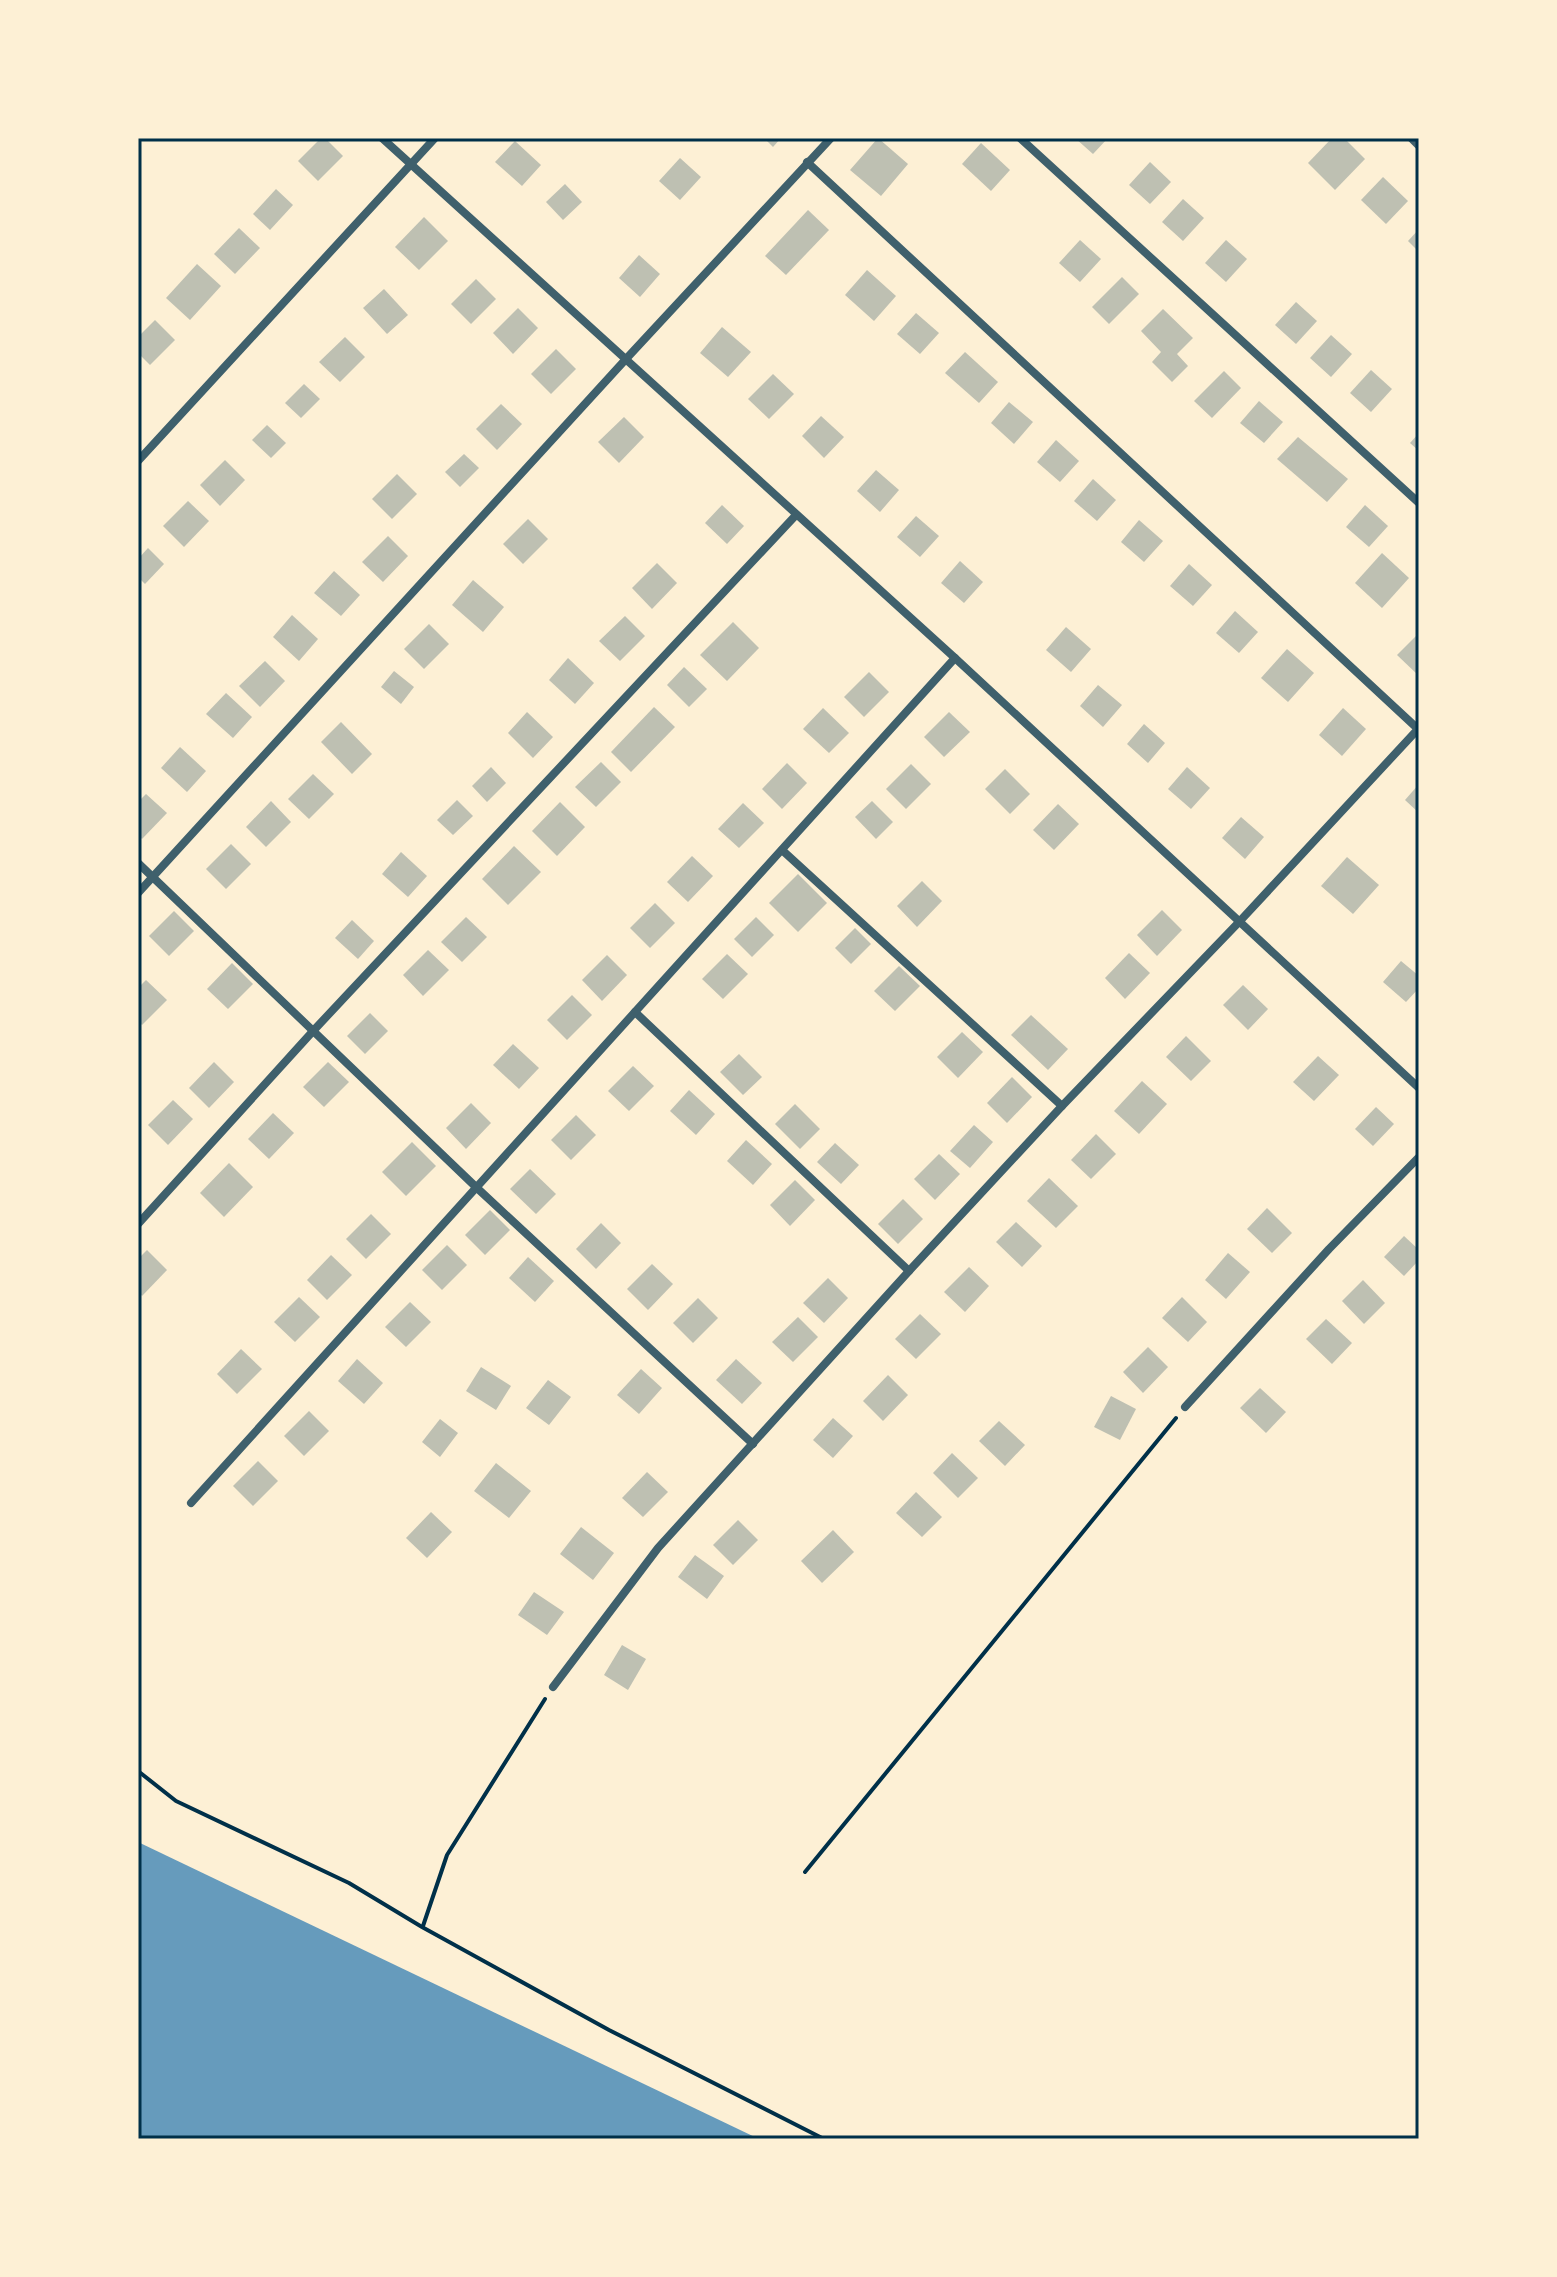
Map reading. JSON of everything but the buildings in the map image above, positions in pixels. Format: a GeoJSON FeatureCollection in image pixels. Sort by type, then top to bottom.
{"type":"FeatureCollection","features":[{"type":"Feature","properties":{"kind":"street"},"geometry":{"type":"LineString","coordinates":[[382,138],[955,658],[1419,1088]]}},
{"type":"Feature","properties":{"kind":"street"},"geometry":{"type":"LineString","coordinates":[[138,461],[435,138]]}},
{"type":"Feature","properties":{"kind":"street"},"geometry":{"type":"LineString","coordinates":[[138,893],[831,138]]}},
{"type":"Feature","properties":{"kind":"street"},"geometry":{"type":"LineString","coordinates":[[1020,138],[1419,503]]}},
{"type":"Feature","properties":{"kind":"street"},"geometry":{"type":"LineString","coordinates":[[1411,138],[1419,146]]}},
{"type":"Feature","properties":{"kind":"street"},"geometry":{"type":"LineString","coordinates":[[553,1687],[658,1548],[1062,1106],[1419,728],[807,162]]}},
{"type":"Feature","properties":{"kind":"street"},"geometry":{"type":"LineString","coordinates":[[138,1224],[314,1030],[796,515]]}},
{"type":"Feature","properties":{"kind":"street"},"geometry":{"type":"LineString","coordinates":[[191,1503],[955,658]]}},
{"type":"Feature","properties":{"kind":"street"},"geometry":{"type":"LineString","coordinates":[[782,850],[1062,1106]]}},
{"type":"Feature","properties":{"kind":"street"},"geometry":{"type":"LineString","coordinates":[[138,863],[477,1188],[753,1444]]}},
{"type":"Feature","properties":{"kind":"street"},"geometry":{"type":"LineString","coordinates":[[635,1012],[909,1271]]}},
{"type":"Feature","properties":{"kind":"street"},"geometry":{"type":"LineString","coordinates":[[1185,1407],[1329,1249],[1419,1157]]}},
{"type":"Feature","properties":{"kind":"path"},"geometry":{"type":"LineString","coordinates":[[805,1872],[1185,1407]]}},
{"type":"Feature","properties":{"kind":"path"},"geometry":{"type":"LineString","coordinates":[[422,1927],[447,1855],[553,1687]]}},
{"type":"Feature","properties":{"kind":"path"},"geometry":{"type":"LineString","coordinates":[[138,1771],[176,1801],[349,1883],[609,2030],[824,2139]]}},
{"type":"Feature","properties":{"kind":"water"},"geometry":{"type":"Polygon","coordinates":[[[138,1842],[759,2139],[138,2139],[138,1842]]]}}]}
